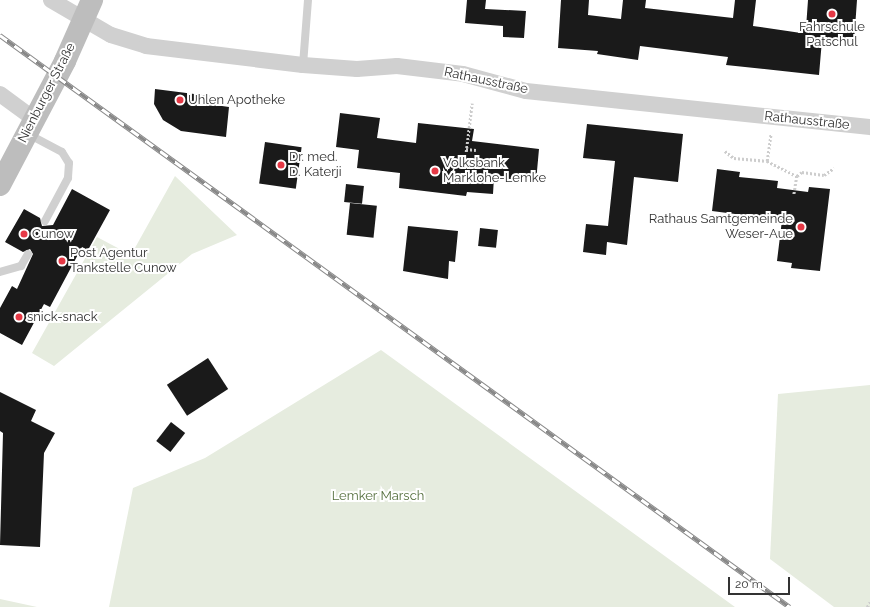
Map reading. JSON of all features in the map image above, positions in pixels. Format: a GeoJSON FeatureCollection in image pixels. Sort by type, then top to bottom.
{"type":"FeatureCollection","features":[{"type":"Feature","properties":{"kind":"street","name":"Rathausstraße"},"geometry":{"type":"LineString","coordinates":[[51,0],[111,35],[146,46],[303,65],[357,69],[397,66],[464,74],[526,91],[870,127]]}},
{"type":"Feature","properties":{"kind":"street","name":"Nienburger Straße"},"geometry":{"type":"LineString","coordinates":[[0,184],[84,20],[92,0]]}},
{"type":"Feature","properties":{"kind":"street"},"geometry":{"type":"LineString","coordinates":[[0,94],[31,126]]}},
{"type":"Feature","properties":{"kind":"lane"},"geometry":{"type":"LineString","coordinates":[[303,65],[308,0]]}},
{"type":"Feature","properties":{"kind":"lane"},"geometry":{"type":"LineString","coordinates":[[31,126],[62,152],[69,163],[68,178],[45,221]]}},
{"type":"Feature","properties":{"kind":"lane"},"geometry":{"type":"LineString","coordinates":[[0,272],[21,266],[28,254]]}},
{"type":"Feature","properties":{"kind":"path"},"geometry":{"type":"LineString","coordinates":[[472,103],[466,150],[476,150]]}},
{"type":"Feature","properties":{"kind":"path"},"geometry":{"type":"LineString","coordinates":[[767,161],[772,117]]}},
{"type":"Feature","properties":{"kind":"path"},"geometry":{"type":"LineString","coordinates":[[725,151],[734,158],[767,161],[797,176]]}},
{"type":"Feature","properties":{"kind":"path"},"geometry":{"type":"LineString","coordinates":[[794,195],[797,176],[802,172],[824,175],[834,168]]}},
{"type":"Feature","properties":{"kind":"path"},"geometry":{"type":"LineString","coordinates":[[867,607],[870,602]]}},
{"type":"Feature","properties":{"kind":"green space"},"geometry":{"type":"Polygon","coordinates":[[[175,176],[237,235],[192,254],[54,366],[32,353],[97,237],[131,255],[175,176]]]}},
{"type":"Feature","properties":{"kind":"green space","name":"Lemker Marsch"},"geometry":{"type":"Polygon","coordinates":[[[381,350],[735,607],[109,607],[133,488],[205,458],[381,350]]]}},
{"type":"Feature","properties":{"kind":"green space"},"geometry":{"type":"Polygon","coordinates":[[[870,385],[870,607],[834,607],[770,559],[778,394],[870,385]]]}},
{"type":"Feature","properties":{"kind":"green space"},"geometry":{"type":"Polygon","coordinates":[[[0,599],[37,607],[0,607],[0,599]]]}},
{"type":"Feature","properties":{"kind":"building"},"geometry":{"type":"Polygon","coordinates":[[[467,0],[486,0],[485,9],[526,11],[524,38],[503,37],[503,26],[465,23],[467,0]]]}},
{"type":"Feature","properties":{"kind":"building"},"geometry":{"type":"Polygon","coordinates":[[[561,0],[589,0],[588,15],[621,19],[623,0],[646,0],[645,8],[733,18],[735,0],[756,0],[753,26],[801,33],[801,27],[806,28],[808,0],[857,0],[854,42],[822,40],[819,75],[726,65],[728,57],[640,46],[638,60],[597,54],[598,51],[558,48],[561,0]]]}},
{"type":"Feature","properties":{"kind":"building"},"geometry":{"type":"Polygon","coordinates":[[[155,89],[210,96],[210,100],[222,102],[222,106],[229,107],[226,137],[181,131],[163,120],[154,104],[155,89]]]}},
{"type":"Feature","properties":{"kind":"building"},"geometry":{"type":"Polygon","coordinates":[[[340,113],[380,118],[377,138],[416,143],[418,123],[474,129],[472,141],[539,149],[536,182],[494,177],[493,194],[467,192],[466,196],[399,188],[400,173],[357,168],[359,150],[336,147],[340,113]]]}},
{"type":"Feature","properties":{"kind":"building"},"geometry":{"type":"Polygon","coordinates":[[[587,124],[683,134],[678,182],[634,177],[627,245],[607,242],[606,255],[583,252],[586,224],[608,226],[615,161],[583,158],[587,124]]]}},
{"type":"Feature","properties":{"kind":"building","name":"Dr. med. D. Katerji"},"geometry":{"type":"Polygon","coordinates":[[[265,142],[302,147],[296,189],[259,184],[265,142]]]}},
{"type":"Feature","properties":{"kind":"building","name":"Rathaus Samtgemeinde Weser-Aue"},"geometry":{"type":"Polygon","coordinates":[[[717,169],[740,172],[739,177],[778,181],[777,188],[808,192],[809,187],[830,189],[820,271],[791,268],[792,263],[777,261],[782,220],[712,211],[717,169]]]}},
{"type":"Feature","properties":{"kind":"building"},"geometry":{"type":"Polygon","coordinates":[[[346,184],[364,186],[362,204],[344,202],[346,184]]]}},
{"type":"Feature","properties":{"kind":"building"},"geometry":{"type":"Polygon","coordinates":[[[72,189],[110,210],[88,250],[82,247],[50,307],[44,304],[22,345],[0,333],[0,308],[12,286],[17,289],[33,254],[30,249],[23,252],[5,242],[24,209],[40,218],[42,226],[53,225],[72,189]]]}},
{"type":"Feature","properties":{"kind":"building"},"geometry":{"type":"Polygon","coordinates":[[[350,203],[377,206],[374,238],[347,235],[350,203]]]}},
{"type":"Feature","properties":{"kind":"building"},"geometry":{"type":"Polygon","coordinates":[[[408,226],[458,231],[455,262],[449,261],[448,279],[403,271],[408,226]]]}},
{"type":"Feature","properties":{"kind":"building"},"geometry":{"type":"Polygon","coordinates":[[[480,228],[498,230],[496,248],[478,246],[480,228]]]}},
{"type":"Feature","properties":{"kind":"building"},"geometry":{"type":"Polygon","coordinates":[[[208,358],[228,389],[187,416],[167,385],[208,358]]]}},
{"type":"Feature","properties":{"kind":"building"},"geometry":{"type":"Polygon","coordinates":[[[0,392],[36,410],[31,421],[55,433],[44,453],[40,547],[0,545],[3,433],[0,431],[0,392]]]}},
{"type":"Feature","properties":{"kind":"building"},"geometry":{"type":"Polygon","coordinates":[[[171,422],[185,433],[170,452],[156,441],[171,422]]]}},
{"type":"Feature","properties":{"kind":"railway"},"geometry":{"type":"LineString","coordinates":[[0,35],[790,607]]}},
{"type":"Feature","properties":{"kind":"place","name":"Fahrschule Patschul"},"geometry":{"type":"Point","coordinates":[832,14]}},
{"type":"Feature","properties":{"kind":"place","name":"Uhlen Apotheke"},"geometry":{"type":"Point","coordinates":[180,100]}},
{"type":"Feature","properties":{"kind":"place","name":"Dr. med. D. Katerji"},"geometry":{"type":"Point","coordinates":[281,165]}},
{"type":"Feature","properties":{"kind":"place","name":"Volksbank Marklohe-Lemke"},"geometry":{"type":"Point","coordinates":[435,171]}},
{"type":"Feature","properties":{"kind":"place","name":"Rathaus Samtgemeinde Weser-Aue"},"geometry":{"type":"Point","coordinates":[801,227]}},
{"type":"Feature","properties":{"kind":"place","name":"Cunow"},"geometry":{"type":"Point","coordinates":[24,234]}},
{"type":"Feature","properties":{"kind":"place","name":"Post Agentur Tankstelle Cunow"},"geometry":{"type":"Point","coordinates":[62,261]}},
{"type":"Feature","properties":{"kind":"place","name":"snick-snack"},"geometry":{"type":"Point","coordinates":[19,317]}}]}
